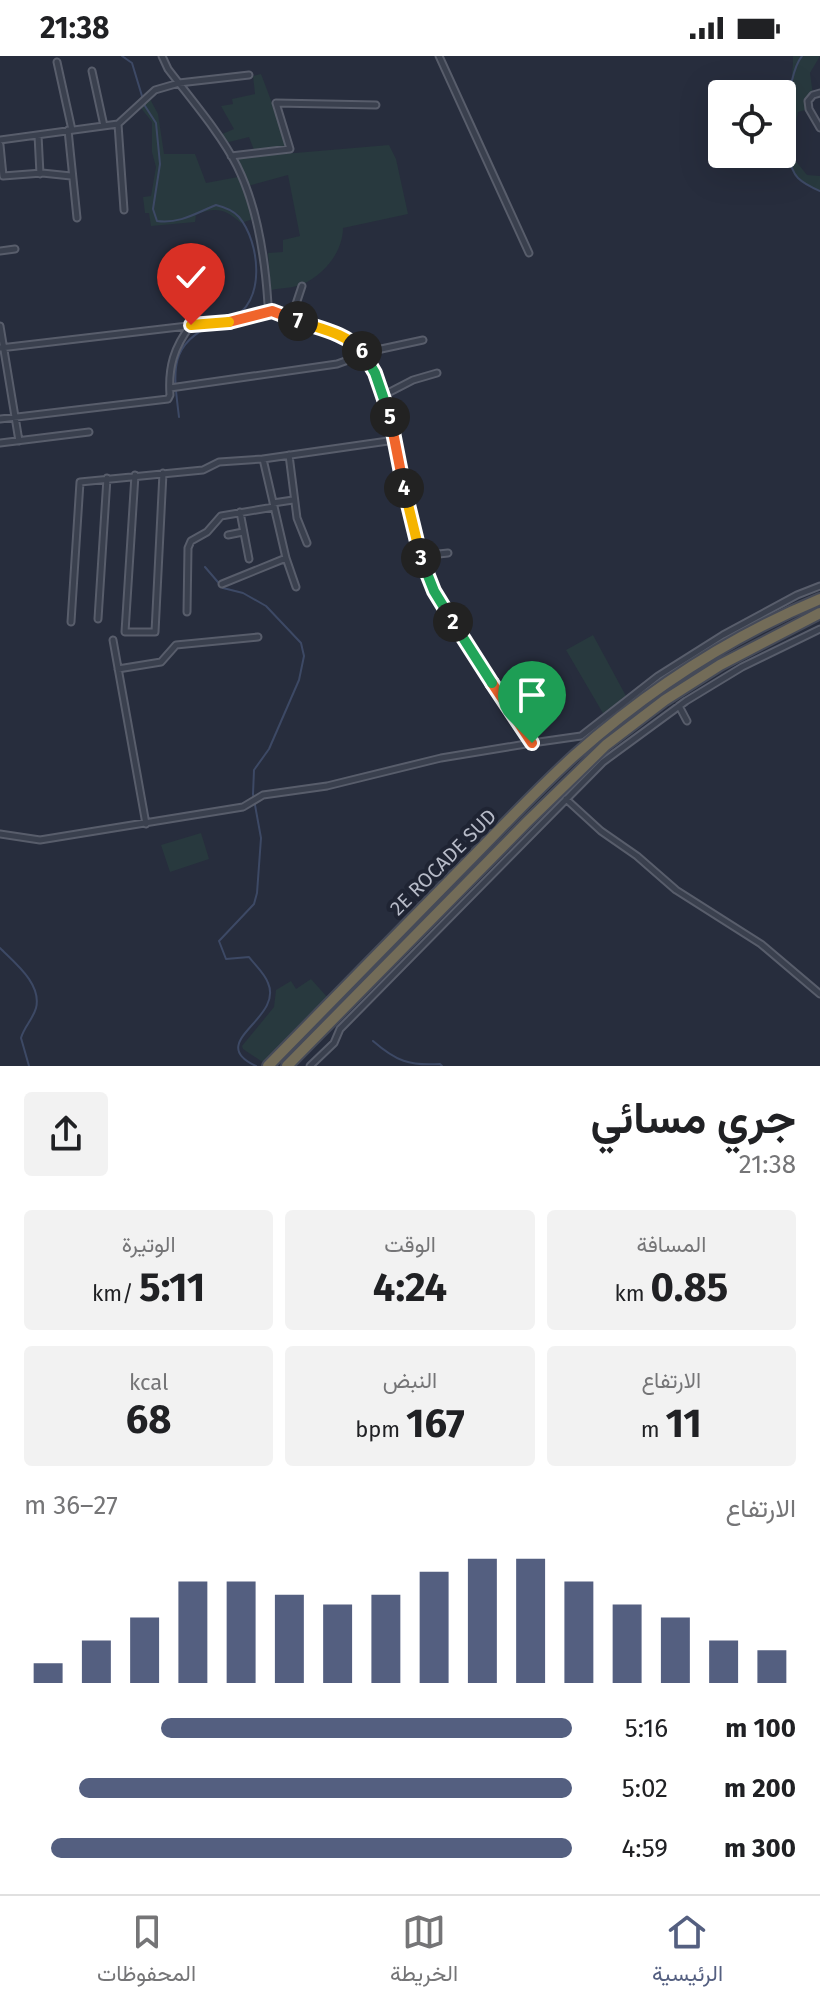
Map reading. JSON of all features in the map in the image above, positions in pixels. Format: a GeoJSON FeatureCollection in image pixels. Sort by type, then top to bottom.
{"type":"FeatureCollection","features":[{"type":"Feature","properties":{"kind":"highway","name":"2E ROCADE SUD"},"geometry":{"type":"LineString","coordinates":[[268,1066],[544,785],[607,728],[706,658],[765,624],[820,599]]}},
{"type":"Feature","properties":{"kind":"highway","name":"2E ROCADE SUD"},"geometry":{"type":"LineString","coordinates":[[287,1066],[606,745],[665,700],[711,671],[820,613]]}},
{"type":"Feature","properties":{"kind":"street"},"geometry":{"type":"LineString","coordinates":[[162,56],[238,167],[265,257],[268,304],[272,311]]}},
{"type":"Feature","properties":{"kind":"street"},"geometry":{"type":"LineString","coordinates":[[439,56],[529,253]]}},
{"type":"Feature","properties":{"kind":"street"},"geometry":{"type":"LineString","coordinates":[[57,62],[70,130],[71,176],[77,218]]}},
{"type":"Feature","properties":{"kind":"street"},"geometry":{"type":"LineString","coordinates":[[92,71],[104,126]]}},
{"type":"Feature","properties":{"kind":"street"},"geometry":{"type":"LineString","coordinates":[[71,176],[3,176],[0,143],[38,134],[118,124],[148,94],[179,83],[249,75]]}},
{"type":"Feature","properties":{"kind":"street"},"geometry":{"type":"LineString","coordinates":[[820,93],[808,101],[820,128]]}},
{"type":"Feature","properties":{"kind":"street"},"geometry":{"type":"LineString","coordinates":[[231,156],[290,149],[276,103],[376,105]]}},
{"type":"Feature","properties":{"kind":"street"},"geometry":{"type":"LineString","coordinates":[[118,124],[124,210]]}},
{"type":"Feature","properties":{"kind":"street"},"geometry":{"type":"LineString","coordinates":[[38,134],[40,174]]}},
{"type":"Feature","properties":{"kind":"street"},"geometry":{"type":"LineString","coordinates":[[0,251],[15,249]]}},
{"type":"Feature","properties":{"kind":"street"},"geometry":{"type":"LineString","coordinates":[[291,319],[302,286]]}},
{"type":"Feature","properties":{"kind":"street"},"geometry":{"type":"LineString","coordinates":[[2,348],[211,324],[272,311],[353,341],[366,356],[384,395],[413,532],[434,591],[532,743]]}},
{"type":"Feature","properties":{"kind":"street"},"geometry":{"type":"LineString","coordinates":[[0,419],[168,399],[170,368],[177,342],[191,325]]}},
{"type":"Feature","properties":{"kind":"street"},"geometry":{"type":"LineString","coordinates":[[0,326],[19,441]]}},
{"type":"Feature","properties":{"kind":"street"},"geometry":{"type":"LineString","coordinates":[[170,388],[337,364],[366,356],[372,351],[423,340]]}},
{"type":"Feature","properties":{"kind":"street"},"geometry":{"type":"LineString","coordinates":[[0,373],[9,372]]}},
{"type":"Feature","properties":{"kind":"street"},"geometry":{"type":"LineString","coordinates":[[384,395],[413,380],[437,373]]}},
{"type":"Feature","properties":{"kind":"street"},"geometry":{"type":"LineString","coordinates":[[0,443],[89,432]]}},
{"type":"Feature","properties":{"kind":"street"},"geometry":{"type":"LineString","coordinates":[[71,622],[80,482],[203,470],[219,462],[263,459],[395,440]]}},
{"type":"Feature","properties":{"kind":"street"},"geometry":{"type":"LineString","coordinates":[[289,455],[293,500],[307,543]]}},
{"type":"Feature","properties":{"kind":"street"},"geometry":{"type":"LineString","coordinates":[[263,459],[286,558],[296,587]]}},
{"type":"Feature","properties":{"kind":"street"},"geometry":{"type":"LineString","coordinates":[[135,475],[125,632],[155,632],[163,473]]}},
{"type":"Feature","properties":{"kind":"street"},"geometry":{"type":"LineString","coordinates":[[98,619],[107,478]]}},
{"type":"Feature","properties":{"kind":"street"},"geometry":{"type":"LineString","coordinates":[[187,612],[189,544],[207,532],[219,517],[293,500]]}},
{"type":"Feature","properties":{"kind":"street"},"geometry":{"type":"LineString","coordinates":[[240,512],[249,559]]}},
{"type":"Feature","properties":{"kind":"street"},"geometry":{"type":"LineString","coordinates":[[228,535],[243,532]]}},
{"type":"Feature","properties":{"kind":"street"},"geometry":{"type":"LineString","coordinates":[[420,556],[448,553]]}},
{"type":"Feature","properties":{"kind":"street"},"geometry":{"type":"LineString","coordinates":[[222,584],[286,558]]}},
{"type":"Feature","properties":{"kind":"street"},"geometry":{"type":"LineString","coordinates":[[0,834],[40,840],[146,824],[249,805],[263,795],[358,779],[441,758],[581,736],[658,676],[723,635],[820,586]]}},
{"type":"Feature","properties":{"kind":"street"},"geometry":{"type":"LineString","coordinates":[[310,1066],[334,1043],[340,1029],[603,762],[679,706],[742,667],[820,629]]}},
{"type":"Feature","properties":{"kind":"street"},"geometry":{"type":"LineString","coordinates":[[118,669],[161,662],[176,645],[258,637]]}},
{"type":"Feature","properties":{"kind":"street"},"geometry":{"type":"LineString","coordinates":[[113,640],[146,824]]}},
{"type":"Feature","properties":{"kind":"street"},"geometry":{"type":"LineString","coordinates":[[679,706],[687,721]]}},
{"type":"Feature","properties":{"kind":"street"},"geometry":{"type":"LineString","coordinates":[[566,799],[676,890],[761,944],[820,994]]}},
{"type":"Feature","properties":{"kind":"shaded area"},"geometry":{"type":"Polygon","coordinates":[[[793,56],[820,56],[810,73],[813,95],[809,97],[809,109],[798,112],[796,122],[796,80],[791,80],[793,56]]]}},
{"type":"Feature","properties":{"kind":"shaded area"},"geometry":{"type":"Polygon","coordinates":[[[261,74],[289,148],[254,150],[249,137],[225,143],[220,135],[234,129],[221,106],[233,104],[232,99],[255,94],[253,76],[261,74]]]}},
{"type":"Feature","properties":{"kind":"shaded area"},"geometry":{"type":"Polygon","coordinates":[[[150,99],[158,114],[164,154],[195,154],[206,183],[238,177],[253,219],[241,223],[225,212],[209,210],[196,215],[195,222],[151,226],[143,197],[151,196],[156,167],[152,152],[152,122],[141,108],[150,99]]]}},
{"type":"Feature","properties":{"kind":"shaded area"},"geometry":{"type":"Polygon","coordinates":[[[389,145],[396,159],[408,214],[343,228],[336,253],[319,274],[299,285],[271,290],[268,253],[283,252],[283,240],[300,236],[288,175],[248,186],[236,158],[389,145]]]}},
{"type":"Feature","properties":{"kind":"shaded area"},"geometry":{"type":"Polygon","coordinates":[[[796,161],[807,175],[820,176],[820,191],[806,184],[790,168],[796,168],[796,161]]]}},
{"type":"Feature","properties":{"kind":"shaded area"},"geometry":{"type":"Polygon","coordinates":[[[593,635],[626,696],[604,715],[566,650],[593,635]]]}},
{"type":"Feature","properties":{"kind":"shaded area"},"geometry":{"type":"Polygon","coordinates":[[[201,833],[209,859],[170,872],[161,845],[201,833]]]}},
{"type":"Feature","properties":{"kind":"shaded area"},"geometry":{"type":"Polygon","coordinates":[[[311,979],[328,998],[264,1063],[243,1049],[242,1046],[274,1007],[276,990],[291,981],[296,989],[311,979]]]}},
{"type":"Feature","properties":{"kind":"waterway"},"geometry":{"type":"LineString","coordinates":[[122,56],[132,63],[145,106],[156,123],[160,164],[153,209],[157,221],[181,219],[216,205],[234,212],[252,241],[255,287],[242,311],[230,319]]}},
{"type":"Feature","properties":{"kind":"waterway"},"geometry":{"type":"LineString","coordinates":[[802,56],[796,66],[789,98],[788,154],[798,178],[820,191]]}},
{"type":"Feature","properties":{"kind":"waterway"},"geometry":{"type":"LineString","coordinates":[[179,417],[175,374],[181,351],[188,341],[213,325]]}},
{"type":"Feature","properties":{"kind":"waterway"},"geometry":{"type":"LineString","coordinates":[[205,567],[223,588],[243,593],[266,606],[301,643],[304,656],[299,680],[269,749],[254,770],[253,794],[261,838],[254,904],[219,941],[226,959],[249,957],[268,983],[270,996],[266,1008],[241,1039],[238,1048],[242,1057],[256,1066]]}},
{"type":"Feature","properties":{"kind":"waterway"},"geometry":{"type":"LineString","coordinates":[[0,948],[26,975],[37,999],[33,1016],[21,1038],[29,1066]]}},
{"type":"Feature","properties":{"kind":"waterway"},"geometry":{"type":"LineString","coordinates":[[373,1041],[404,1061],[442,1066]]}},
{"type":"Feature","properties":{"kind":"route"},"geometry":{"type":"LineString","coordinates":[[191,325],[230,321],[272,311],[341,335],[353,341],[365,354],[384,395],[423,567],[455,626],[532,743]]}}]}
